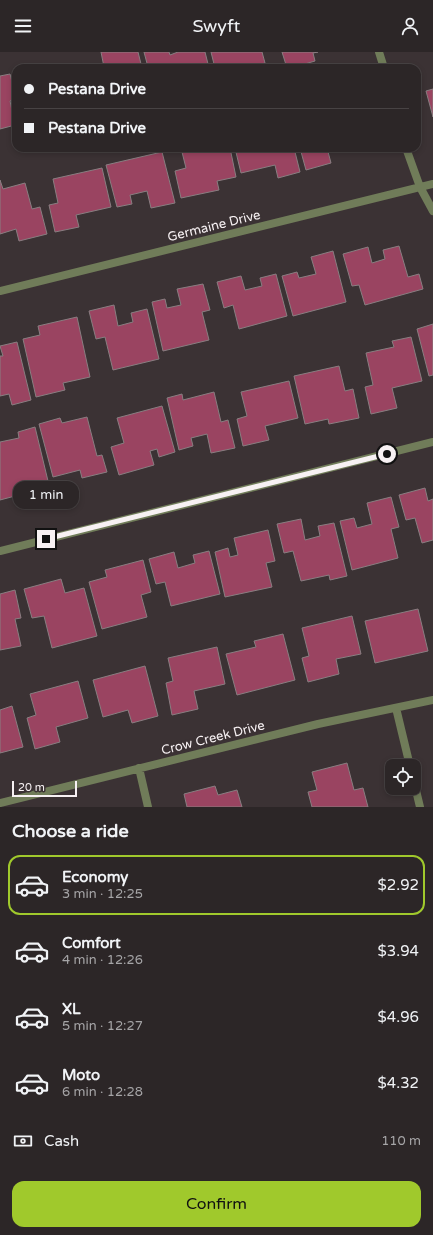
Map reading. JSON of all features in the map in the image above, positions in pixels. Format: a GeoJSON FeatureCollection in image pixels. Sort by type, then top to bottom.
{"type":"FeatureCollection","features":[{"type":"Feature","properties":{"kind":"street"},"geometry":{"type":"LineString","coordinates":[[379,52],[383,64]]}},
{"type":"Feature","properties":{"kind":"street"},"geometry":{"type":"LineString","coordinates":[[407,152],[420,187],[433,211]]}},
{"type":"Feature","properties":{"kind":"street","name":"Germaine Drive"},"geometry":{"type":"LineString","coordinates":[[0,291],[433,184]]}},
{"type":"Feature","properties":{"kind":"street"},"geometry":{"type":"LineString","coordinates":[[0,551],[433,442]]}},
{"type":"Feature","properties":{"kind":"street","name":"Crow Creek Drive"},"geometry":{"type":"LineString","coordinates":[[0,803],[318,724],[433,700]]}},
{"type":"Feature","properties":{"kind":"street"},"geometry":{"type":"LineString","coordinates":[[396,708],[408,759]]}},
{"type":"Feature","properties":{"kind":"street"},"geometry":{"type":"LineString","coordinates":[[139,768],[148,807]]}},
{"type":"Feature","properties":{"kind":"street"},"geometry":{"type":"LineString","coordinates":[[417,795],[420,807]]}},
{"type":"Feature","properties":{"kind":"building"},"geometry":{"type":"Polygon","coordinates":[[[101,52],[138,52],[141,64],[103,64],[101,52]]]}},
{"type":"Feature","properties":{"kind":"building"},"geometry":{"type":"Polygon","coordinates":[[[144,52],[169,52],[170,55],[178,52],[205,52],[208,64],[147,64],[144,52]]]}},
{"type":"Feature","properties":{"kind":"building"},"geometry":{"type":"Polygon","coordinates":[[[211,52],[262,52],[265,63],[261,64],[214,64],[211,52]]]}},
{"type":"Feature","properties":{"kind":"building"},"geometry":{"type":"Polygon","coordinates":[[[282,52],[318,52],[313,53],[315,61],[305,64],[286,64],[282,52]]]}},
{"type":"Feature","properties":{"kind":"building"},"geometry":{"type":"Polygon","coordinates":[[[10,74],[12,82],[12,100],[10,101],[12,111],[12,126],[0,129],[0,76],[10,74]]]}},
{"type":"Feature","properties":{"kind":"building"},"geometry":{"type":"Polygon","coordinates":[[[433,89],[433,117],[426,91],[433,89]]]}},
{"type":"Feature","properties":{"kind":"building"},"geometry":{"type":"Polygon","coordinates":[[[162,152],[175,203],[151,208],[147,191],[130,195],[132,204],[117,207],[106,165],[162,152]]]}},
{"type":"Feature","properties":{"kind":"building"},"geometry":{"type":"Polygon","coordinates":[[[182,152],[231,152],[236,177],[217,181],[219,190],[181,198],[175,171],[186,168],[182,152]]]}},
{"type":"Feature","properties":{"kind":"building"},"geometry":{"type":"Polygon","coordinates":[[[236,152],[295,152],[300,172],[278,178],[275,165],[241,173],[236,152]]]}},
{"type":"Feature","properties":{"kind":"building"},"geometry":{"type":"Polygon","coordinates":[[[301,152],[328,152],[331,163],[306,170],[301,152]]]}},
{"type":"Feature","properties":{"kind":"building"},"geometry":{"type":"Polygon","coordinates":[[[102,168],[111,207],[76,215],[79,227],[55,232],[49,205],[58,203],[53,179],[102,168]]]}},
{"type":"Feature","properties":{"kind":"building"},"geometry":{"type":"Polygon","coordinates":[[[0,180],[3,189],[25,183],[32,209],[40,207],[47,234],[19,241],[16,229],[0,234],[0,180]]]}},
{"type":"Feature","properties":{"kind":"building"},"geometry":{"type":"Polygon","coordinates":[[[399,246],[408,277],[419,274],[423,289],[365,305],[359,285],[352,286],[343,254],[368,247],[372,263],[385,259],[383,250],[399,246]]]}},
{"type":"Feature","properties":{"kind":"building"},"geometry":{"type":"Polygon","coordinates":[[[333,251],[346,302],[293,316],[282,276],[297,272],[299,278],[316,274],[311,257],[333,251]]]}},
{"type":"Feature","properties":{"kind":"building"},"geometry":{"type":"Polygon","coordinates":[[[276,274],[287,316],[239,329],[233,305],[224,308],[217,282],[241,276],[245,290],[262,286],[260,278],[276,274]]]}},
{"type":"Feature","properties":{"kind":"building"},"geometry":{"type":"Polygon","coordinates":[[[203,284],[210,310],[202,312],[209,340],[163,351],[152,302],[165,299],[167,308],[181,305],[177,289],[203,284]]]}},
{"type":"Feature","properties":{"kind":"building"},"geometry":{"type":"Polygon","coordinates":[[[114,305],[118,326],[133,322],[131,313],[147,309],[159,359],[113,370],[105,337],[96,339],[89,311],[114,305]]]}},
{"type":"Feature","properties":{"kind":"building"},"geometry":{"type":"Polygon","coordinates":[[[77,317],[90,377],[63,383],[65,390],[36,397],[23,339],[40,335],[38,326],[77,317]]]}},
{"type":"Feature","properties":{"kind":"building"},"geometry":{"type":"Polygon","coordinates":[[[433,324],[433,375],[429,376],[417,329],[433,324]]]}},
{"type":"Feature","properties":{"kind":"building"},"geometry":{"type":"Polygon","coordinates":[[[411,337],[422,381],[392,388],[397,408],[371,414],[365,387],[373,385],[366,353],[394,347],[392,341],[411,337]]]}},
{"type":"Feature","properties":{"kind":"building"},"geometry":{"type":"Polygon","coordinates":[[[17,342],[31,400],[12,405],[9,394],[0,396],[0,356],[3,356],[0,346],[17,342]]]}},
{"type":"Feature","properties":{"kind":"building"},"geometry":{"type":"Polygon","coordinates":[[[339,366],[345,391],[353,389],[359,418],[329,424],[328,419],[305,424],[294,376],[339,366]]]}},
{"type":"Feature","properties":{"kind":"building"},"geometry":{"type":"Polygon","coordinates":[[[289,381],[298,418],[265,426],[269,440],[243,446],[237,419],[247,416],[241,392],[289,381]]]}},
{"type":"Feature","properties":{"kind":"building"},"geometry":{"type":"Polygon","coordinates":[[[214,392],[221,422],[228,420],[235,448],[211,453],[207,434],[191,438],[193,446],[179,450],[167,398],[182,394],[183,400],[214,392]]]}},
{"type":"Feature","properties":{"kind":"building"},"geometry":{"type":"Polygon","coordinates":[[[162,406],[175,452],[159,457],[157,449],[150,451],[154,465],[119,475],[111,447],[124,443],[117,418],[162,406]]]}},
{"type":"Feature","properties":{"kind":"building"},"geometry":{"type":"Polygon","coordinates":[[[87,417],[97,456],[102,455],[107,472],[82,478],[80,470],[53,477],[39,424],[60,418],[62,423],[87,417]]]}},
{"type":"Feature","properties":{"kind":"building"},"geometry":{"type":"Polygon","coordinates":[[[35,427],[48,481],[28,486],[30,492],[0,500],[0,442],[19,438],[18,432],[35,427]]]}},
{"type":"Feature","properties":{"kind":"building"},"geometry":{"type":"Polygon","coordinates":[[[425,488],[428,501],[433,499],[433,540],[422,543],[415,518],[406,520],[399,495],[425,488]]]}},
{"type":"Feature","properties":{"kind":"building"},"geometry":{"type":"Polygon","coordinates":[[[391,497],[399,527],[391,529],[398,558],[352,570],[340,521],[354,518],[357,528],[372,524],[367,503],[391,497]]]}},
{"type":"Feature","properties":{"kind":"building"},"geometry":{"type":"Polygon","coordinates":[[[301,519],[305,540],[320,536],[318,526],[334,523],[347,576],[330,580],[329,575],[301,581],[293,551],[284,553],[277,524],[301,519]]]}},
{"type":"Feature","properties":{"kind":"building"},"geometry":{"type":"Polygon","coordinates":[[[268,530],[275,561],[266,563],[272,587],[225,597],[215,552],[228,548],[230,557],[238,555],[234,538],[268,530]]]}},
{"type":"Feature","properties":{"kind":"building"},"geometry":{"type":"Polygon","coordinates":[[[209,551],[220,594],[171,606],[165,582],[156,584],[149,559],[174,552],[178,568],[195,563],[193,555],[209,551]]]}},
{"type":"Feature","properties":{"kind":"building"},"geometry":{"type":"Polygon","coordinates":[[[143,560],[151,592],[141,595],[147,617],[102,629],[89,582],[107,577],[105,570],[143,560]]]}},
{"type":"Feature","properties":{"kind":"building"},"geometry":{"type":"Polygon","coordinates":[[[61,579],[65,593],[84,588],[97,636],[52,648],[44,616],[32,618],[24,589],[61,579]]]}},
{"type":"Feature","properties":{"kind":"building"},"geometry":{"type":"Polygon","coordinates":[[[15,590],[21,618],[15,619],[21,646],[0,650],[0,594],[15,590]]]}},
{"type":"Feature","properties":{"kind":"building"},"geometry":{"type":"Polygon","coordinates":[[[418,609],[428,651],[375,663],[365,621],[418,609]]]}},
{"type":"Feature","properties":{"kind":"building"},"geometry":{"type":"Polygon","coordinates":[[[352,616],[361,654],[336,659],[339,674],[308,682],[302,658],[309,656],[302,628],[352,616]]]}},
{"type":"Feature","properties":{"kind":"building"},"geometry":{"type":"Polygon","coordinates":[[[283,634],[295,680],[237,695],[226,654],[256,647],[254,641],[283,634]]]}},
{"type":"Feature","properties":{"kind":"building"},"geometry":{"type":"Polygon","coordinates":[[[217,647],[225,684],[194,691],[198,709],[172,715],[166,683],[173,681],[168,658],[217,647]]]}},
{"type":"Feature","properties":{"kind":"building"},"geometry":{"type":"Polygon","coordinates":[[[145,666],[158,716],[132,723],[128,710],[103,717],[93,680],[145,666]]]}},
{"type":"Feature","properties":{"kind":"building"},"geometry":{"type":"Polygon","coordinates":[[[78,681],[88,718],[56,727],[60,742],[35,749],[27,718],[36,715],[30,694],[78,681]]]}},
{"type":"Feature","properties":{"kind":"building"},"geometry":{"type":"Polygon","coordinates":[[[12,706],[23,747],[0,753],[0,710],[12,706]]]}},
{"type":"Feature","properties":{"kind":"building"},"geometry":{"type":"Polygon","coordinates":[[[347,763],[354,790],[363,788],[368,807],[312,807],[308,792],[317,790],[312,772],[347,763]]]}},
{"type":"Feature","properties":{"kind":"building"},"geometry":{"type":"Polygon","coordinates":[[[215,786],[218,795],[237,790],[242,807],[187,807],[184,794],[215,786]]]}},
{"type":"Feature","properties":{"kind":"route"},"geometry":{"type":"LineString","coordinates":[[46,539],[387,454]]}}]}
